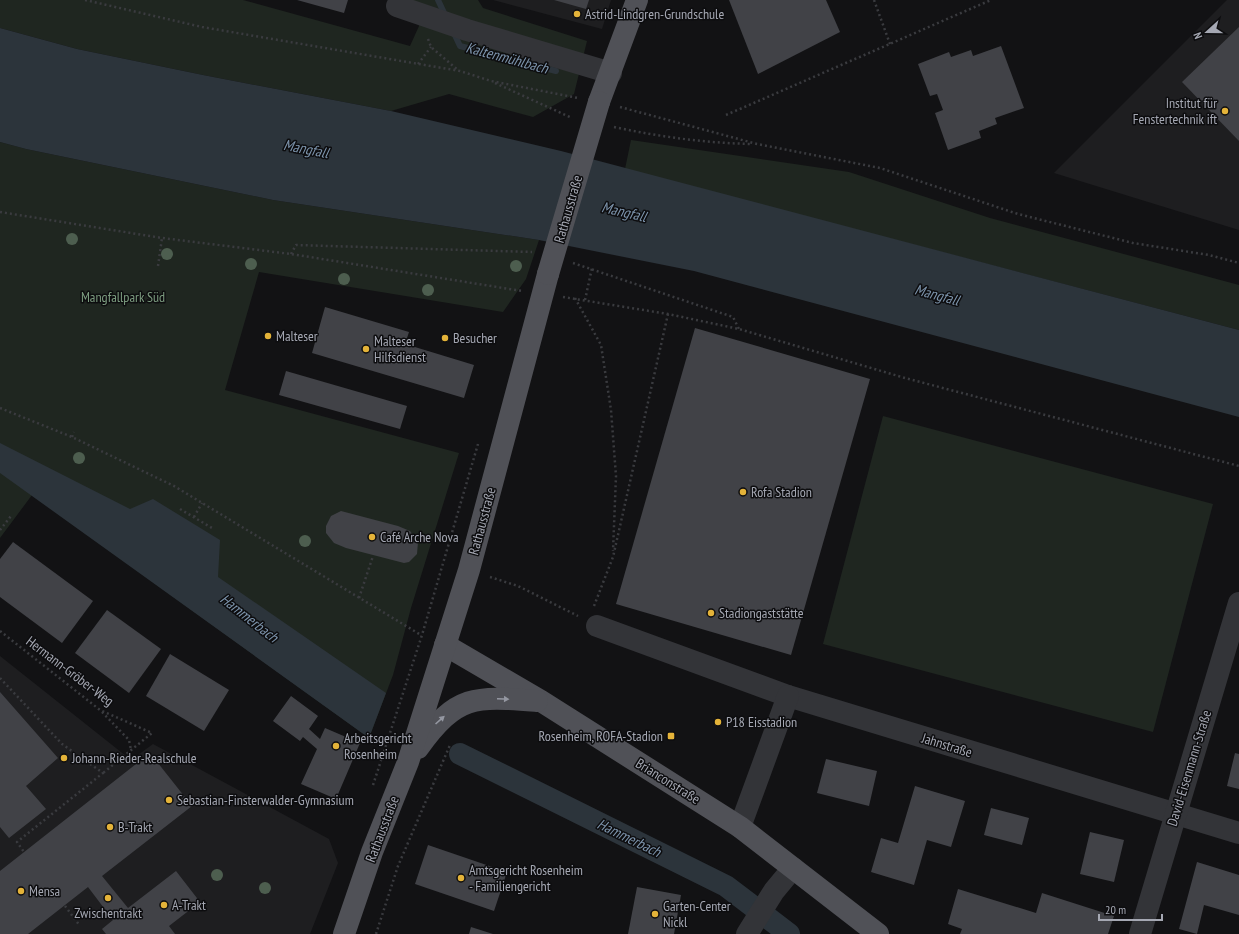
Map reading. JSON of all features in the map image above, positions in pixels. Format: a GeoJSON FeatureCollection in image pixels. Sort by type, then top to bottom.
{"type":"FeatureCollection","features":[{"type":"Feature","properties":{"kind":"main road","name":"Rathausstraße"},"geometry":{"type":"LineString","coordinates":[[344,934],[372,852],[408,762],[469,570],[545,284],[599,102],[637,0]]}},
{"type":"Feature","properties":{"kind":"main road","name":"Brianconstraße"},"geometry":{"type":"LineString","coordinates":[[445,645],[468,656],[541,701],[740,827],[878,934]]}},
{"type":"Feature","properties":{"kind":"main road"},"geometry":{"type":"LineString","coordinates":[[408,762],[433,727],[448,714],[466,702],[488,698],[541,701]]}},
{"type":"Feature","properties":{"kind":"street"},"geometry":{"type":"LineString","coordinates":[[397,6],[467,30],[611,73]]}},
{"type":"Feature","properties":{"kind":"street","name":"David-Eisenmann-Straße"},"geometry":{"type":"LineString","coordinates":[[1140,934],[1239,603]]}},
{"type":"Feature","properties":{"kind":"street","name":"Jahnstraße"},"geometry":{"type":"LineString","coordinates":[[593,624],[788,696],[1239,833]]}},
{"type":"Feature","properties":{"kind":"street"},"geometry":{"type":"LineString","coordinates":[[740,827],[788,696]]}},
{"type":"Feature","properties":{"kind":"street"},"geometry":{"type":"LineString","coordinates":[[749,931],[774,891],[793,868]]}},
{"type":"Feature","properties":{"kind":"path"},"geometry":{"type":"LineString","coordinates":[[85,0],[202,27],[460,71],[491,81],[599,102],[757,144],[880,168],[1018,214],[1133,243],[1209,255],[1239,263]]}},
{"type":"Feature","properties":{"kind":"path"},"geometry":{"type":"LineString","coordinates":[[874,0],[890,44]]}},
{"type":"Feature","properties":{"kind":"path"},"geometry":{"type":"LineString","coordinates":[[726,115],[991,0]]}},
{"type":"Feature","properties":{"kind":"path"},"geometry":{"type":"LineString","coordinates":[[418,64],[431,47]]}},
{"type":"Feature","properties":{"kind":"path"},"geometry":{"type":"LineString","coordinates":[[491,81],[568,117],[576,119]]}},
{"type":"Feature","properties":{"kind":"path"},"geometry":{"type":"LineString","coordinates":[[607,126],[646,134],[709,143],[757,144]]}},
{"type":"Feature","properties":{"kind":"path"},"geometry":{"type":"LineString","coordinates":[[0,212],[162,238],[291,254],[510,290]]}},
{"type":"Feature","properties":{"kind":"path"},"geometry":{"type":"LineString","coordinates":[[158,266],[162,238]]}},
{"type":"Feature","properties":{"kind":"path"},"geometry":{"type":"LineString","coordinates":[[291,254],[296,246],[530,252],[536,254]]}},
{"type":"Feature","properties":{"kind":"path"},"geometry":{"type":"LineString","coordinates":[[572,263],[592,268],[733,317],[739,329]]}},
{"type":"Feature","properties":{"kind":"path"},"geometry":{"type":"LineString","coordinates":[[585,300],[592,268]]}},
{"type":"Feature","properties":{"kind":"path"},"geometry":{"type":"LineString","coordinates":[[545,284],[575,298],[668,314],[739,329],[905,378],[1239,466]]}},
{"type":"Feature","properties":{"kind":"path"},"geometry":{"type":"LineString","coordinates":[[575,298],[601,345],[610,410],[616,476],[612,557]]}},
{"type":"Feature","properties":{"kind":"path"},"geometry":{"type":"LineString","coordinates":[[489,577],[518,586],[593,624],[612,557],[668,314]]}},
{"type":"Feature","properties":{"kind":"path"},"geometry":{"type":"LineString","coordinates":[[0,408],[72,437],[174,486],[422,635]]}},
{"type":"Feature","properties":{"kind":"path"},"geometry":{"type":"LineString","coordinates":[[72,437],[74,432]]}},
{"type":"Feature","properties":{"kind":"path"},"geometry":{"type":"LineString","coordinates":[[372,789],[422,635],[479,441]]}},
{"type":"Feature","properties":{"kind":"path"},"geometry":{"type":"LineString","coordinates":[[194,518],[202,503]]}},
{"type":"Feature","properties":{"kind":"path"},"geometry":{"type":"LineString","coordinates":[[180,509],[212,528]]}},
{"type":"Feature","properties":{"kind":"path"},"geometry":{"type":"LineString","coordinates":[[0,530],[11,516]]}},
{"type":"Feature","properties":{"kind":"path"},"geometry":{"type":"LineString","coordinates":[[359,598],[373,556]]}},
{"type":"Feature","properties":{"kind":"path","name":"Hermann-Gröber-Weg"},"geometry":{"type":"LineString","coordinates":[[0,631],[100,710],[152,733],[131,750]]}},
{"type":"Feature","properties":{"kind":"path"},"geometry":{"type":"LineString","coordinates":[[0,678],[62,744],[103,773]]}},
{"type":"Feature","properties":{"kind":"path"},"geometry":{"type":"LineString","coordinates":[[24,852],[17,842],[131,750],[129,740],[100,710]]}},
{"type":"Feature","properties":{"kind":"path"},"geometry":{"type":"LineString","coordinates":[[376,934],[398,866],[450,743]]}},
{"type":"Feature","properties":{"kind":"path"},"geometry":{"type":"LineString","coordinates":[[65,906],[80,926]]}},
{"type":"Feature","properties":{"kind":"shaded area","name":"Astrid-Lindgren-Grundschule"},"geometry":{"type":"Polygon","coordinates":[[[493,0],[611,0],[602,29],[493,0]]]}},
{"type":"Feature","properties":{"kind":"shaded area"},"geometry":{"type":"Polygon","coordinates":[[[1227,0],[1239,0],[1239,230],[1054,173],[1227,0]]]}},
{"type":"Feature","properties":{"kind":"shaded area","name":"Sebastian-Finsterwalder-Gymnasium"},"geometry":{"type":"Polygon","coordinates":[[[0,656],[131,760],[153,744],[329,839],[338,863],[310,934],[0,934],[0,656]]]}},
{"type":"Feature","properties":{"kind":"green space"},"geometry":{"type":"Polygon","coordinates":[[[0,0],[243,0],[410,46],[419,26],[407,0],[478,0],[483,8],[587,41],[574,94],[533,117],[449,94],[391,111],[77,49],[0,28],[0,0]]]}},
{"type":"Feature","properties":{"kind":"green space"},"geometry":{"type":"Polygon","coordinates":[[[631,140],[849,172],[990,218],[1239,285],[1239,330],[625,169],[631,140]]]}},
{"type":"Feature","properties":{"kind":"green space","name":"Mangfallpark Süd"},"geometry":{"type":"Polygon","coordinates":[[[0,142],[26,149],[273,200],[539,240],[526,279],[503,312],[259,272],[225,390],[459,453],[411,608],[393,675],[369,738],[32,495],[0,538],[0,142]]]}},
{"type":"Feature","properties":{"kind":"green space"},"geometry":{"type":"Polygon","coordinates":[[[883,416],[1213,504],[1153,732],[823,644],[883,416]]]}},
{"type":"Feature","properties":{"kind":"water","name":"Mangfall"},"geometry":{"type":"Polygon","coordinates":[[[0,28],[77,49],[391,111],[561,151],[1239,330],[1239,417],[694,271],[539,240],[273,200],[26,149],[0,142],[0,28]]]}},
{"type":"Feature","properties":{"kind":"water"},"geometry":{"type":"Polygon","coordinates":[[[0,443],[130,509],[153,499],[220,540],[218,577],[386,693],[369,738],[0,473],[0,443]]]}},
{"type":"Feature","properties":{"kind":"building"},"geometry":{"type":"Polygon","coordinates":[[[297,0],[348,0],[344,13],[297,0]]]}},
{"type":"Feature","properties":{"kind":"building"},"geometry":{"type":"Polygon","coordinates":[[[554,0],[589,0],[586,9],[554,0]]]}},
{"type":"Feature","properties":{"kind":"building"},"geometry":{"type":"Polygon","coordinates":[[[729,0],[826,0],[840,32],[758,74],[729,0]]]}},
{"type":"Feature","properties":{"kind":"building","name":"Institut für Fenstertechnik ift"},"geometry":{"type":"Polygon","coordinates":[[[1239,27],[1239,141],[1182,82],[1239,27]]]}},
{"type":"Feature","properties":{"kind":"building"},"geometry":{"type":"Polygon","coordinates":[[[1001,46],[1024,108],[995,118],[997,124],[979,131],[981,138],[948,150],[935,113],[943,110],[937,94],[930,96],[918,64],[949,52],[951,57],[971,50],[973,56],[1001,46]]]}},
{"type":"Feature","properties":{"kind":"building","name":"Malteser Hilfsdienst"},"geometry":{"type":"Polygon","coordinates":[[[325,307],[409,332],[405,344],[474,365],[464,398],[312,353],[325,307]]]}},
{"type":"Feature","properties":{"kind":"building","name":"Rofa Stadion"},"geometry":{"type":"Polygon","coordinates":[[[695,328],[870,379],[791,655],[616,604],[695,328]]]}},
{"type":"Feature","properties":{"kind":"building"},"geometry":{"type":"Polygon","coordinates":[[[286,371],[407,406],[400,429],[279,395],[286,371]]]}},
{"type":"Feature","properties":{"kind":"building","name":"Café Arche Nova"},"geometry":{"type":"Polygon","coordinates":[[[341,511],[398,526],[410,531],[418,542],[417,554],[409,562],[404,563],[346,548],[334,543],[326,533],[326,526],[331,516],[341,511]]]}},
{"type":"Feature","properties":{"kind":"building"},"geometry":{"type":"Polygon","coordinates":[[[13,542],[93,601],[62,643],[0,597],[0,559],[13,542]]]}},
{"type":"Feature","properties":{"kind":"building"},"geometry":{"type":"Polygon","coordinates":[[[107,610],[161,649],[129,693],[75,653],[107,610]]]}},
{"type":"Feature","properties":{"kind":"building"},"geometry":{"type":"Polygon","coordinates":[[[170,654],[229,690],[204,731],[146,696],[170,654]]]}},
{"type":"Feature","properties":{"kind":"building","name":"Johann-Rieder-Realschule"},"geometry":{"type":"Polygon","coordinates":[[[0,692],[58,758],[26,786],[46,809],[9,838],[0,827],[0,692]]]}},
{"type":"Feature","properties":{"kind":"building","name":"Arbeitsgericht Rosenheim"},"geometry":{"type":"Polygon","coordinates":[[[291,696],[318,716],[309,729],[320,739],[325,728],[360,743],[336,799],[301,784],[317,749],[303,737],[300,741],[273,721],[291,696]]]}},
{"type":"Feature","properties":{"kind":"building"},"geometry":{"type":"Polygon","coordinates":[[[150,753],[192,806],[102,876],[128,908],[176,871],[200,902],[169,926],[175,934],[106,934],[102,929],[113,920],[88,887],[28,934],[0,934],[0,871],[150,753]]]}},
{"type":"Feature","properties":{"kind":"building"},"geometry":{"type":"Polygon","coordinates":[[[1235,753],[1239,754],[1239,789],[1227,786],[1235,753]]]}},
{"type":"Feature","properties":{"kind":"building"},"geometry":{"type":"Polygon","coordinates":[[[826,759],[877,771],[869,806],[817,793],[826,759]]]}},
{"type":"Feature","properties":{"kind":"building"},"geometry":{"type":"Polygon","coordinates":[[[915,786],[965,801],[951,847],[927,840],[914,885],[871,872],[881,838],[898,843],[915,786]]]}},
{"type":"Feature","properties":{"kind":"building"},"geometry":{"type":"Polygon","coordinates":[[[991,808],[1029,818],[1022,845],[984,835],[991,808]]]}},
{"type":"Feature","properties":{"kind":"building"},"geometry":{"type":"Polygon","coordinates":[[[1090,832],[1124,840],[1114,882],[1080,874],[1090,832]]]}},
{"type":"Feature","properties":{"kind":"building","name":"Amtsgericht Rosenheim - Familiengericht"},"geometry":{"type":"Polygon","coordinates":[[[428,845],[507,872],[494,911],[415,884],[428,845]]]}},
{"type":"Feature","properties":{"kind":"building"},"geometry":{"type":"Polygon","coordinates":[[[1197,862],[1239,875],[1239,915],[1204,905],[1197,934],[1179,929],[1197,862]]]}},
{"type":"Feature","properties":{"kind":"building","name":"Garten-Center Nickl"},"geometry":{"type":"Polygon","coordinates":[[[637,887],[681,895],[674,934],[628,934],[637,887]]]}},
{"type":"Feature","properties":{"kind":"building"},"geometry":{"type":"Polygon","coordinates":[[[958,889],[1036,913],[1042,893],[1114,916],[1108,934],[960,934],[962,929],[948,924],[958,889]]]}},
{"type":"Feature","properties":{"kind":"building"},"geometry":{"type":"Polygon","coordinates":[[[471,927],[493,934],[469,934],[471,927]]]}},
{"type":"Feature","properties":{"kind":"waterway","name":"Kaltenmühlbach"},"geometry":{"type":"LineString","coordinates":[[438,0],[446,17]]}},
{"type":"Feature","properties":{"kind":"waterway","name":"Kaltenmühlbach"},"geometry":{"type":"LineString","coordinates":[[453,31],[460,46],[556,71]]}},
{"type":"Feature","properties":{"kind":"waterway","name":"Hammerbach"},"geometry":{"type":"LineString","coordinates":[[460,754],[726,886],[789,934]]}},
{"type":"Feature","properties":{"kind":"place","name":"Astrid-Lindgren-Grundschule"},"geometry":{"type":"Point","coordinates":[577,14]}},
{"type":"Feature","properties":{"kind":"place","name":"Institut für Fenstertechnik ift"},"geometry":{"type":"Point","coordinates":[1225,111]}},
{"type":"Feature","properties":{"kind":"place","name":"Malteser"},"geometry":{"type":"Point","coordinates":[268,336]}},
{"type":"Feature","properties":{"kind":"place","name":"Besucher"},"geometry":{"type":"Point","coordinates":[445,338]}},
{"type":"Feature","properties":{"kind":"place","name":"Malteser Hilfsdienst"},"geometry":{"type":"Point","coordinates":[366,349]}},
{"type":"Feature","properties":{"kind":"place","name":"Rofa Stadion"},"geometry":{"type":"Point","coordinates":[743,492]}},
{"type":"Feature","properties":{"kind":"place","name":"Café Arche Nova"},"geometry":{"type":"Point","coordinates":[372,537]}},
{"type":"Feature","properties":{"kind":"place","name":"Stadiongaststätte"},"geometry":{"type":"Point","coordinates":[711,613]}},
{"type":"Feature","properties":{"kind":"place","name":"P18 Eisstadion"},"geometry":{"type":"Point","coordinates":[718,722]}},
{"type":"Feature","properties":{"kind":"place","name":"Rosenheim, ROFA-Stadion"},"geometry":{"type":"Point","coordinates":[671,736]}},
{"type":"Feature","properties":{"kind":"place","name":"Arbeitsgericht Rosenheim"},"geometry":{"type":"Point","coordinates":[336,746]}},
{"type":"Feature","properties":{"kind":"place","name":"Johann-Rieder-Realschule"},"geometry":{"type":"Point","coordinates":[64,758]}},
{"type":"Feature","properties":{"kind":"place","name":"Sebastian-Finsterwalder-Gymnasium"},"geometry":{"type":"Point","coordinates":[169,800]}},
{"type":"Feature","properties":{"kind":"place","name":"B-Trakt"},"geometry":{"type":"Point","coordinates":[110,827]}},
{"type":"Feature","properties":{"kind":"place","name":"Amtsgericht Rosenheim - Familiengericht"},"geometry":{"type":"Point","coordinates":[461,878]}},
{"type":"Feature","properties":{"kind":"place","name":"Mensa"},"geometry":{"type":"Point","coordinates":[21,891]}},
{"type":"Feature","properties":{"kind":"place","name":"Zwischentrakt"},"geometry":{"type":"Point","coordinates":[108,898]}},
{"type":"Feature","properties":{"kind":"place","name":"A-Trakt"},"geometry":{"type":"Point","coordinates":[164,905]}},
{"type":"Feature","properties":{"kind":"place","name":"Garten-Center Nickl"},"geometry":{"type":"Point","coordinates":[655,914]}}]}
